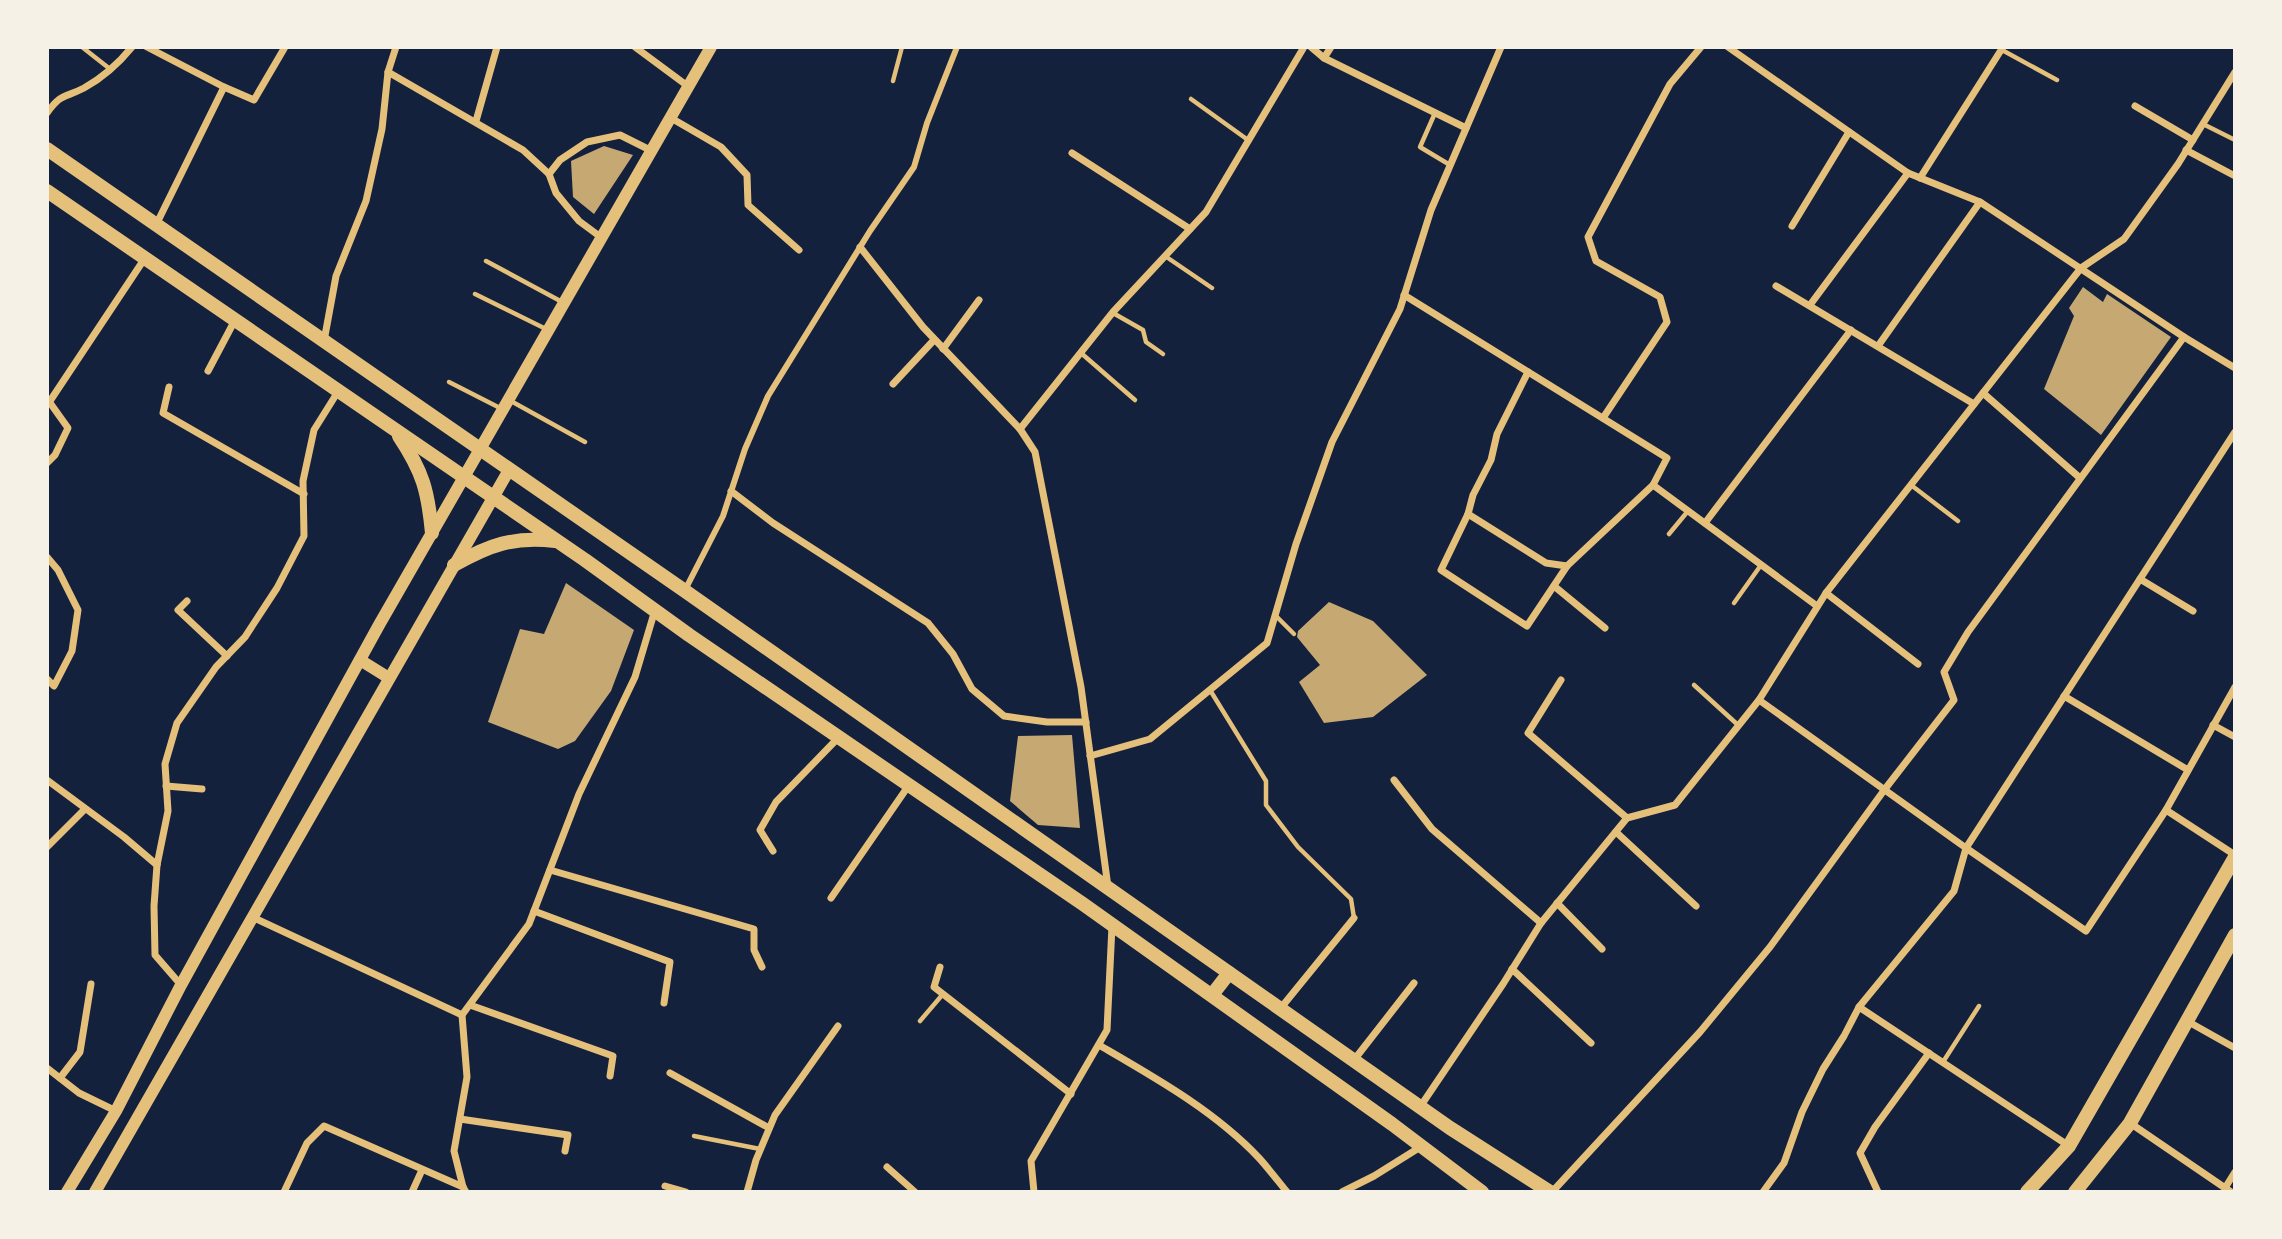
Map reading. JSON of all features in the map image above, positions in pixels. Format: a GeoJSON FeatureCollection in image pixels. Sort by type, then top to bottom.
{"type":"FeatureCollection","features":[{"type":"Feature","properties":{"kind":"main road"},"geometry":{"type":"LineString","coordinates":[[66,1192],[116,1111],[181,985],[360,660],[711,47]]}},
{"type":"Feature","properties":{"kind":"main road"},"geometry":{"type":"LineString","coordinates":[[47,149],[685,591],[1420,1107],[1551,1192]]}},
{"type":"Feature","properties":{"kind":"main road"},"geometry":{"type":"LineString","coordinates":[[47,191],[1112,924],[1482,1192]]}},
{"type":"Feature","properties":{"kind":"main road"},"geometry":{"type":"LineString","coordinates":[[394,429],[419,469],[428,495],[432,533]]}},
{"type":"Feature","properties":{"kind":"main road"},"geometry":{"type":"LineString","coordinates":[[95,1192],[509,470]]}},
{"type":"Feature","properties":{"kind":"main road"},"geometry":{"type":"LineString","coordinates":[[454,565],[480,551],[509,541],[533,538],[557,541]]}},
{"type":"Feature","properties":{"kind":"main road"},"geometry":{"type":"LineString","coordinates":[[360,660],[389,678]]}},
{"type":"Feature","properties":{"kind":"main road"},"geometry":{"type":"LineString","coordinates":[[2027,1192],[2070,1146],[2235,856]]}},
{"type":"Feature","properties":{"kind":"main road"},"geometry":{"type":"LineString","coordinates":[[2075,1192],[2130,1123],[2235,935]]}},
{"type":"Feature","properties":{"kind":"main road"},"geometry":{"type":"LineString","coordinates":[[1212,995],[1229,972]]}},
{"type":"Feature","properties":{"kind":"street"},"geometry":{"type":"LineString","coordinates":[[47,113],[57,100],[85,88],[121,61],[132,47]]}},
{"type":"Feature","properties":{"kind":"street"},"geometry":{"type":"LineString","coordinates":[[147,47],[254,100],[285,47]]}},
{"type":"Feature","properties":{"kind":"street"},"geometry":{"type":"LineString","coordinates":[[324,341],[336,276],[366,201],[382,129],[388,72],[396,47]]}},
{"type":"Feature","properties":{"kind":"street"},"geometry":{"type":"LineString","coordinates":[[476,121],[497,47]]}},
{"type":"Feature","properties":{"kind":"street"},"geometry":{"type":"LineString","coordinates":[[635,47],[689,87]]}},
{"type":"Feature","properties":{"kind":"street"},"geometry":{"type":"LineString","coordinates":[[685,591],[723,516],[744,449],[768,396],[860,247],[914,167],[927,123],[957,47]]}},
{"type":"Feature","properties":{"kind":"street"},"geometry":{"type":"LineString","coordinates":[[1020,429],[1113,312],[1206,212],[1304,47]]}},
{"type":"Feature","properties":{"kind":"street"},"geometry":{"type":"LineString","coordinates":[[1311,47],[1324,58],[1466,128]]}},
{"type":"Feature","properties":{"kind":"street"},"geometry":{"type":"LineString","coordinates":[[1324,58],[1331,47]]}},
{"type":"Feature","properties":{"kind":"street"},"geometry":{"type":"LineString","coordinates":[[1090,756],[1150,738],[1267,643],[1296,544],[1332,442],[1400,309],[1431,210],[1501,47]]}},
{"type":"Feature","properties":{"kind":"street"},"geometry":{"type":"LineString","coordinates":[[1603,418],[1667,321],[1660,297],[1596,261],[1588,237],[1670,84],[1701,47]]}},
{"type":"Feature","properties":{"kind":"street"},"geometry":{"type":"LineString","coordinates":[[1728,47],[1737,50],[1908,173],[1980,202],[2235,368]]}},
{"type":"Feature","properties":{"kind":"street"},"geometry":{"type":"LineString","coordinates":[[1920,178],[2002,48]]}},
{"type":"Feature","properties":{"kind":"street"},"geometry":{"type":"LineString","coordinates":[[388,72],[523,150],[549,174],[556,193],[571,212],[601,238]]}},
{"type":"Feature","properties":{"kind":"street"},"geometry":{"type":"LineString","coordinates":[[1420,1107],[1541,923],[1627,818],[1675,805],[1759,700],[1826,593],[2081,268],[2124,239],[2193,140],[2235,72]]}},
{"type":"Feature","properties":{"kind":"street"},"geometry":{"type":"LineString","coordinates":[[156,225],[225,87]]}},
{"type":"Feature","properties":{"kind":"street"},"geometry":{"type":"LineString","coordinates":[[2135,106],[2193,140]]}},
{"type":"Feature","properties":{"kind":"street"},"geometry":{"type":"LineString","coordinates":[[671,118],[720,147],[747,175],[748,205],[799,250]]}},
{"type":"Feature","properties":{"kind":"street"},"geometry":{"type":"LineString","coordinates":[[1792,226],[1849,132]]}},
{"type":"Feature","properties":{"kind":"street"},"geometry":{"type":"LineString","coordinates":[[549,174],[560,160],[587,142],[620,135],[652,152]]}},
{"type":"Feature","properties":{"kind":"street"},"geometry":{"type":"LineString","coordinates":[[2186,150],[2235,176]]}},
{"type":"Feature","properties":{"kind":"street"},"geometry":{"type":"LineString","coordinates":[[1072,153],[1190,229]]}},
{"type":"Feature","properties":{"kind":"street"},"geometry":{"type":"LineString","coordinates":[[1810,305],[1908,173]]}},
{"type":"Feature","properties":{"kind":"street"},"geometry":{"type":"LineString","coordinates":[[1878,346],[1980,202]]}},
{"type":"Feature","properties":{"kind":"street"},"geometry":{"type":"LineString","coordinates":[[860,247],[934,340],[1020,429],[1035,452],[1081,687],[1108,888]]}},
{"type":"Feature","properties":{"kind":"street"},"geometry":{"type":"LineString","coordinates":[[47,463],[55,455],[68,428],[48,400],[145,258]]}},
{"type":"Feature","properties":{"kind":"street"},"geometry":{"type":"LineString","coordinates":[[1776,286],[1974,404]]}},
{"type":"Feature","properties":{"kind":"street"},"geometry":{"type":"LineString","coordinates":[[1404,295],[1667,458],[1653,485],[1567,566],[1527,626],[1441,570],[1491,460],[1497,433],[1528,372]]}},
{"type":"Feature","properties":{"kind":"street"},"geometry":{"type":"LineString","coordinates":[[943,349],[979,300]]}},
{"type":"Feature","properties":{"kind":"street"},"geometry":{"type":"LineString","coordinates":[[208,372],[236,319]]}},
{"type":"Feature","properties":{"kind":"street"},"geometry":{"type":"LineString","coordinates":[[1705,523],[1851,330]]}},
{"type":"Feature","properties":{"kind":"street"},"geometry":{"type":"LineString","coordinates":[[1551,1192],[1709,1021],[1770,947],[1885,789],[1954,700],[1944,672],[1968,632],[2184,337]]}},
{"type":"Feature","properties":{"kind":"street"},"geometry":{"type":"LineString","coordinates":[[893,384],[934,340]]}},
{"type":"Feature","properties":{"kind":"street"},"geometry":{"type":"LineString","coordinates":[[169,387],[163,413],[304,494]]}},
{"type":"Feature","properties":{"kind":"street"},"geometry":{"type":"LineString","coordinates":[[181,985],[155,956],[157,865],[168,811],[165,764],[177,723],[216,667],[246,637],[271,598],[304,536],[303,481],[314,430],[339,390]]}},
{"type":"Feature","properties":{"kind":"street"},"geometry":{"type":"LineString","coordinates":[[1983,393],[2080,478]]}},
{"type":"Feature","properties":{"kind":"street"},"geometry":{"type":"LineString","coordinates":[[1763,1192],[1784,1164],[1802,1112],[1859,1007],[1954,891],[1966,848],[2235,432]]}},
{"type":"Feature","properties":{"kind":"street"},"geometry":{"type":"LineString","coordinates":[[1653,485],[1817,606]]}},
{"type":"Feature","properties":{"kind":"street"},"geometry":{"type":"LineString","coordinates":[[731,491],[794,537],[928,623],[953,654],[972,690],[1004,716],[1047,722],[1086,722]]}},
{"type":"Feature","properties":{"kind":"street"},"geometry":{"type":"LineString","coordinates":[[1468,514],[1546,563],[1567,566]]}},
{"type":"Feature","properties":{"kind":"street"},"geometry":{"type":"LineString","coordinates":[[47,557],[58,570],[78,610],[72,651],[54,686],[47,679]]}},
{"type":"Feature","properties":{"kind":"street"},"geometry":{"type":"LineString","coordinates":[[2140,579],[2193,611]]}},
{"type":"Feature","properties":{"kind":"street"},"geometry":{"type":"LineString","coordinates":[[1554,586],[1605,628]]}},
{"type":"Feature","properties":{"kind":"street"},"geometry":{"type":"LineString","coordinates":[[1826,593],[1918,664]]}},
{"type":"Feature","properties":{"kind":"street"},"geometry":{"type":"LineString","coordinates":[[187,601],[178,610],[227,656]]}},
{"type":"Feature","properties":{"kind":"street"},"geometry":{"type":"LineString","coordinates":[[464,1190],[454,1151],[467,1077],[462,1015],[529,924],[579,794],[635,677],[655,610]]}},
{"type":"Feature","properties":{"kind":"street"},"geometry":{"type":"LineString","coordinates":[[1561,680],[1528,733],[1627,818]]}},
{"type":"Feature","properties":{"kind":"street"},"geometry":{"type":"LineString","coordinates":[[1759,700],[2086,931],[2165,810],[2235,687]]}},
{"type":"Feature","properties":{"kind":"street"},"geometry":{"type":"LineString","coordinates":[[2064,696],[2188,770]]}},
{"type":"Feature","properties":{"kind":"street"},"geometry":{"type":"LineString","coordinates":[[2213,726],[2235,737]]}},
{"type":"Feature","properties":{"kind":"street"},"geometry":{"type":"LineString","coordinates":[[773,850],[760,830],[776,802],[839,737]]}},
{"type":"Feature","properties":{"kind":"street"},"geometry":{"type":"LineString","coordinates":[[47,780],[157,865]]}},
{"type":"Feature","properties":{"kind":"street"},"geometry":{"type":"LineString","coordinates":[[1394,780],[1433,829],[1541,923]]}},
{"type":"Feature","properties":{"kind":"street"},"geometry":{"type":"LineString","coordinates":[[831,898],[909,785]]}},
{"type":"Feature","properties":{"kind":"street"},"geometry":{"type":"LineString","coordinates":[[166,786],[202,789]]}},
{"type":"Feature","properties":{"kind":"street"},"geometry":{"type":"LineString","coordinates":[[47,847],[85,809]]}},
{"type":"Feature","properties":{"kind":"street"},"geometry":{"type":"LineString","coordinates":[[2165,810],[2235,856]]}},
{"type":"Feature","properties":{"kind":"street"},"geometry":{"type":"LineString","coordinates":[[1616,832],[1696,906]]}},
{"type":"Feature","properties":{"kind":"street"},"geometry":{"type":"LineString","coordinates":[[550,870],[754,929],[754,950],[762,967]]}},
{"type":"Feature","properties":{"kind":"street"},"geometry":{"type":"LineString","coordinates":[[1557,903],[1602,949]]}},
{"type":"Feature","properties":{"kind":"street"},"geometry":{"type":"LineString","coordinates":[[534,911],[670,962],[664,1003]]}},
{"type":"Feature","properties":{"kind":"street"},"geometry":{"type":"LineString","coordinates":[[252,916],[462,1015]]}},
{"type":"Feature","properties":{"kind":"street"},"geometry":{"type":"LineString","coordinates":[[1280,1009],[1354,918]]}},
{"type":"Feature","properties":{"kind":"street"},"geometry":{"type":"LineString","coordinates":[[1034,1192],[1031,1161],[1107,1030],[1112,924]]}},
{"type":"Feature","properties":{"kind":"street"},"geometry":{"type":"LineString","coordinates":[[940,967],[934,987],[1070,1094]]}},
{"type":"Feature","properties":{"kind":"street"},"geometry":{"type":"LineString","coordinates":[[1512,969],[1591,1043]]}},
{"type":"Feature","properties":{"kind":"street"},"geometry":{"type":"LineString","coordinates":[[1353,1060],[1414,983]]}},
{"type":"Feature","properties":{"kind":"street"},"geometry":{"type":"LineString","coordinates":[[61,1079],[80,1052],[90,984]]}},
{"type":"Feature","properties":{"kind":"street"},"geometry":{"type":"LineString","coordinates":[[470,1005],[613,1056],[610,1076]]}},
{"type":"Feature","properties":{"kind":"street"},"geometry":{"type":"LineString","coordinates":[[1859,1007],[2070,1146]]}},
{"type":"Feature","properties":{"kind":"street"},"geometry":{"type":"LineString","coordinates":[[2187,1021],[2235,1048]]}},
{"type":"Feature","properties":{"kind":"street"},"geometry":{"type":"LineString","coordinates":[[747,1192],[775,1115],[838,1026]]}},
{"type":"Feature","properties":{"kind":"street"},"geometry":{"type":"LineString","coordinates":[[1099,1045],[1148,1073],[1207,1113],[1258,1157],[1287,1192]]}},
{"type":"Feature","properties":{"kind":"street"},"geometry":{"type":"LineString","coordinates":[[1878,1192],[1860,1153],[1875,1127],[1929,1053]]}},
{"type":"Feature","properties":{"kind":"street"},"geometry":{"type":"LineString","coordinates":[[47,1068],[79,1093],[116,1111]]}},
{"type":"Feature","properties":{"kind":"street"},"geometry":{"type":"LineString","coordinates":[[670,1073],[769,1128]]}},
{"type":"Feature","properties":{"kind":"street"},"geometry":{"type":"LineString","coordinates":[[460,1119],[568,1135],[565,1151]]}},
{"type":"Feature","properties":{"kind":"street"},"geometry":{"type":"LineString","coordinates":[[2130,1123],[2228,1190],[2235,1172]]}},
{"type":"Feature","properties":{"kind":"street"},"geometry":{"type":"LineString","coordinates":[[284,1192],[307,1143],[324,1126],[464,1190]]}},
{"type":"Feature","properties":{"kind":"street"},"geometry":{"type":"LineString","coordinates":[[1342,1192],[1422,1146]]}},
{"type":"Feature","properties":{"kind":"street"},"geometry":{"type":"LineString","coordinates":[[887,1167],[912,1191]]}},
{"type":"Feature","properties":{"kind":"street"},"geometry":{"type":"LineString","coordinates":[[412,1192],[422,1170]]}},
{"type":"Feature","properties":{"kind":"street"},"geometry":{"type":"LineString","coordinates":[[665,1186],[686,1192]]}},
{"type":"Feature","properties":{"kind":"lane"},"geometry":{"type":"LineString","coordinates":[[82,47],[110,69]]}},
{"type":"Feature","properties":{"kind":"lane"},"geometry":{"type":"LineString","coordinates":[[893,81],[902,47]]}},
{"type":"Feature","properties":{"kind":"lane"},"geometry":{"type":"LineString","coordinates":[[2002,48],[2057,80]]}},
{"type":"Feature","properties":{"kind":"lane"},"geometry":{"type":"LineString","coordinates":[[1191,99],[1249,140]]}},
{"type":"Feature","properties":{"kind":"lane"},"geometry":{"type":"LineString","coordinates":[[1435,113],[1420,147],[1451,165]]}},
{"type":"Feature","properties":{"kind":"lane"},"geometry":{"type":"LineString","coordinates":[[2203,124],[2235,140]]}},
{"type":"Feature","properties":{"kind":"lane"},"geometry":{"type":"LineString","coordinates":[[1164,256],[1212,288]]}},
{"type":"Feature","properties":{"kind":"lane"},"geometry":{"type":"LineString","coordinates":[[486,261],[565,303]]}},
{"type":"Feature","properties":{"kind":"lane"},"geometry":{"type":"LineString","coordinates":[[475,294],[548,331]]}},
{"type":"Feature","properties":{"kind":"lane"},"geometry":{"type":"LineString","coordinates":[[1113,312],[1143,330],[1146,342],[1163,354]]}},
{"type":"Feature","properties":{"kind":"lane"},"geometry":{"type":"LineString","coordinates":[[1080,353],[1135,401]]}},
{"type":"Feature","properties":{"kind":"lane"},"geometry":{"type":"LineString","coordinates":[[449,382],[585,442]]}},
{"type":"Feature","properties":{"kind":"lane"},"geometry":{"type":"LineString","coordinates":[[1911,485],[1958,521]]}},
{"type":"Feature","properties":{"kind":"lane"},"geometry":{"type":"LineString","coordinates":[[1669,534],[1688,511]]}},
{"type":"Feature","properties":{"kind":"lane"},"geometry":{"type":"LineString","coordinates":[[1734,603],[1761,565]]}},
{"type":"Feature","properties":{"kind":"lane"},"geometry":{"type":"LineString","coordinates":[[1275,616],[1294,634]]}},
{"type":"Feature","properties":{"kind":"lane"},"geometry":{"type":"LineString","coordinates":[[1694,685],[1739,725]]}},
{"type":"Feature","properties":{"kind":"lane"},"geometry":{"type":"LineString","coordinates":[[1210,690],[1266,781],[1266,805],[1298,847],[1351,899],[1354,918]]}},
{"type":"Feature","properties":{"kind":"lane"},"geometry":{"type":"LineString","coordinates":[[920,1021],[943,994]]}},
{"type":"Feature","properties":{"kind":"lane"},"geometry":{"type":"LineString","coordinates":[[1943,1062],[1979,1006]]}},
{"type":"Feature","properties":{"kind":"lane"},"geometry":{"type":"LineString","coordinates":[[694,1136],[761,1149]]}},
{"type":"Feature","properties":{"kind":"building"},"geometry":{"type":"Polygon","coordinates":[[[604,146],[633,155],[594,214],[573,197],[571,161],[604,146]]]}},
{"type":"Feature","properties":{"kind":"building"},"geometry":{"type":"Polygon","coordinates":[[[2083,287],[2103,302],[2107,294],[2171,337],[2101,435],[2044,389],[2074,316],[2069,308],[2083,287]]]}},
{"type":"Feature","properties":{"kind":"building"},"geometry":{"type":"Polygon","coordinates":[[[566,583],[634,630],[611,691],[575,741],[558,749],[488,722],[520,629],[544,634],[566,583]]]}},
{"type":"Feature","properties":{"kind":"building"},"geometry":{"type":"Polygon","coordinates":[[[1329,602],[1373,621],[1427,675],[1373,717],[1324,723],[1299,682],[1320,665],[1297,637],[1298,631],[1329,602]]]}},
{"type":"Feature","properties":{"kind":"building"},"geometry":{"type":"Polygon","coordinates":[[[1072,735],[1080,828],[1038,825],[1010,801],[1018,736],[1072,735]]]}}]}
